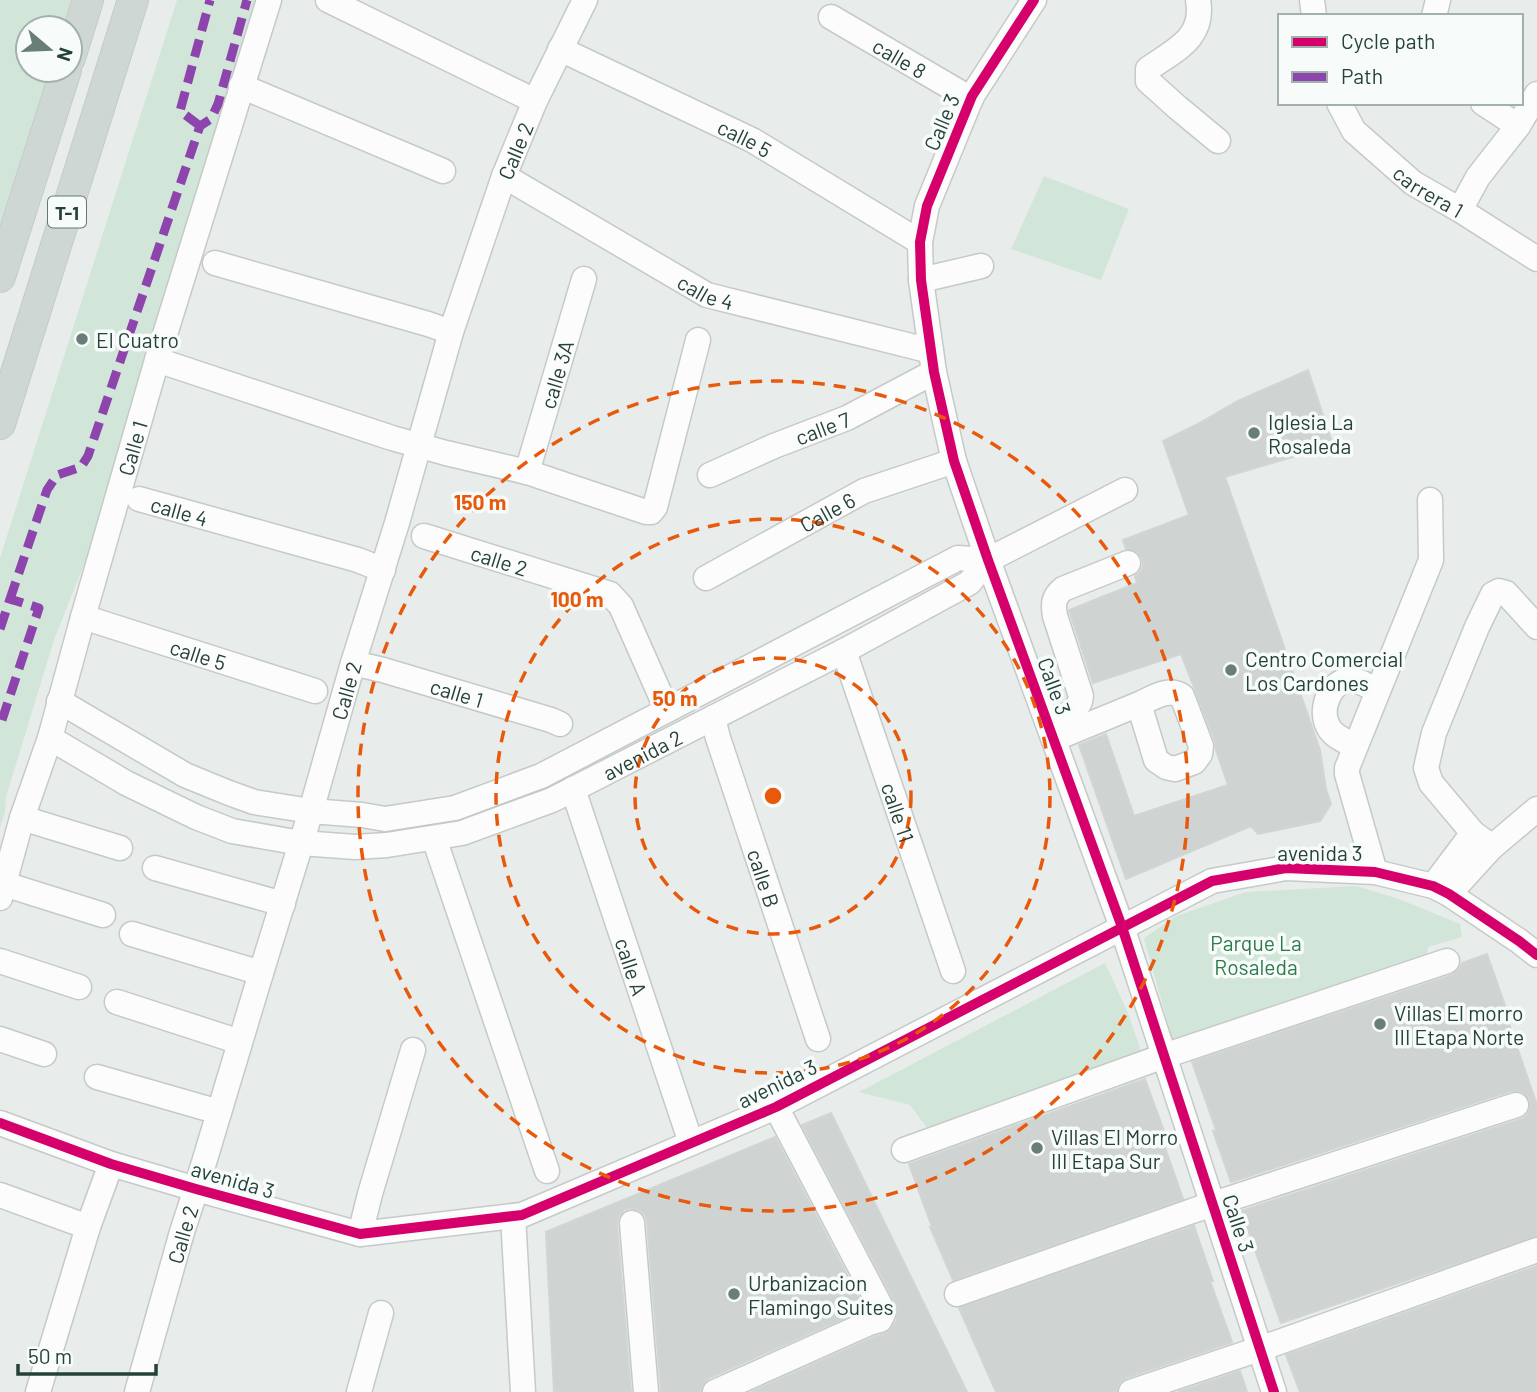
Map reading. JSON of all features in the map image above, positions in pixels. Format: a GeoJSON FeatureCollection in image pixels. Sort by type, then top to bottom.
{"type":"FeatureCollection","features":[{"type":"Feature","properties":{"kind":"main road","name":"T-1"},"geometry":{"type":"LineString","coordinates":[[0,424],[133,0]]}},
{"type":"Feature","properties":{"kind":"main road","name":"T-1"},"geometry":{"type":"LineString","coordinates":[[0,277],[62,84]]}},
{"type":"Feature","properties":{"kind":"street","name":"Calle 1"},"geometry":{"type":"LineString","coordinates":[[2,891],[22,818],[50,738],[157,360],[269,0]]}},
{"type":"Feature","properties":{"kind":"street"},"geometry":{"type":"LineString","coordinates":[[328,0],[535,101]]}},
{"type":"Feature","properties":{"kind":"street","name":"Calle 2"},"geometry":{"type":"LineString","coordinates":[[137,1392],[182,1231],[311,811],[451,332],[504,176],[535,101],[585,0]]}},
{"type":"Feature","properties":{"kind":"street","name":"Calle 3"},"geometry":{"type":"LineString","coordinates":[[1034,0],[971,99],[927,206],[920,242],[921,281],[932,361],[954,461],[1122,927],[1275,1392]]}},
{"type":"Feature","properties":{"kind":"street"},"geometry":{"type":"LineString","coordinates":[[1198,0],[1198,25],[1188,40],[1148,69],[1148,81],[1219,142]]}},
{"type":"Feature","properties":{"kind":"street","name":"calle 8"},"geometry":{"type":"LineString","coordinates":[[831,17],[971,99]]}},
{"type":"Feature","properties":{"kind":"street","name":"calle 5"},"geometry":{"type":"LineString","coordinates":[[560,49],[752,140],[920,242]]}},
{"type":"Feature","properties":{"kind":"street"},"geometry":{"type":"LineString","coordinates":[[242,86],[443,171]]}},
{"type":"Feature","properties":{"kind":"street"},"geometry":{"type":"LineString","coordinates":[[1460,210],[1478,177],[1518,126],[1537,94]]}},
{"type":"Feature","properties":{"kind":"street","name":"carrera 1"},"geometry":{"type":"LineString","coordinates":[[1340,105],[1354,131],[1413,183],[1537,259]]}},
{"type":"Feature","properties":{"kind":"street"},"geometry":{"type":"LineString","coordinates":[[1486,105],[1518,126]]}},
{"type":"Feature","properties":{"kind":"street","name":"calle 4"},"geometry":{"type":"LineString","coordinates":[[504,176],[707,295],[932,361]]}},
{"type":"Feature","properties":{"kind":"street"},"geometry":{"type":"LineString","coordinates":[[215,263],[451,332]]}},
{"type":"Feature","properties":{"kind":"street"},"geometry":{"type":"LineString","coordinates":[[921,281],[981,266]]}},
{"type":"Feature","properties":{"kind":"street","name":"calle 3A"},"geometry":{"type":"LineString","coordinates":[[527,471],[584,279]]}},
{"type":"Feature","properties":{"kind":"street"},"geometry":{"type":"LineString","coordinates":[[157,360],[392,438],[527,471],[651,512],[655,507],[698,340]]}},
{"type":"Feature","properties":{"kind":"street","name":"calle 7"},"geometry":{"type":"LineString","coordinates":[[710,475],[757,453],[847,418],[932,361]]}},
{"type":"Feature","properties":{"kind":"street","name":"Calle 6"},"geometry":{"type":"LineString","coordinates":[[706,578],[864,491],[954,461]]}},
{"type":"Feature","properties":{"kind":"street"},"geometry":{"type":"LineString","coordinates":[[59,701],[185,775],[254,802],[385,819],[455,808],[541,776],[958,558],[988,560],[1125,490]]}},
{"type":"Feature","properties":{"kind":"street","name":"calle 4"},"geometry":{"type":"LineString","coordinates":[[139,499],[358,560],[383,570]]}},
{"type":"Feature","properties":{"kind":"street"},"geometry":{"type":"LineString","coordinates":[[1375,872],[1347,774],[1348,762],[1430,560],[1430,500]]}},
{"type":"Feature","properties":{"kind":"street","name":"calle 2"},"geometry":{"type":"LineString","coordinates":[[424,536],[610,594],[621,606],[667,710]]}},
{"type":"Feature","properties":{"kind":"street","name":"avenida 2"},"geometry":{"type":"LineString","coordinates":[[50,738],[126,783],[232,831],[301,844],[355,847],[387,845],[462,833],[552,800],[844,651],[969,583],[988,560]]}},
{"type":"Feature","properties":{"kind":"street"},"geometry":{"type":"LineString","coordinates":[[1051,731],[1080,705],[1081,696],[1055,616],[1056,598],[1063,589],[1128,563]]}},
{"type":"Feature","properties":{"kind":"street"},"geometry":{"type":"LineString","coordinates":[[1483,840],[1431,783],[1426,768],[1434,733],[1476,626],[1493,594],[1499,591],[1506,593],[1537,627]]}},
{"type":"Feature","properties":{"kind":"street","name":"calle 5"},"geometry":{"type":"LineString","coordinates":[[83,617],[315,691]]}},
{"type":"Feature","properties":{"kind":"street","name":"calle 11"},"geometry":{"type":"LineString","coordinates":[[844,651],[953,971]]}},
{"type":"Feature","properties":{"kind":"street","name":"calle 1"},"geometry":{"type":"LineString","coordinates":[[353,663],[560,724]]}},
{"type":"Feature","properties":{"kind":"street"},"geometry":{"type":"LineString","coordinates":[[1354,746],[1328,727],[1324,712],[1329,694],[1344,681],[1356,680],[1377,690]]}},
{"type":"Feature","properties":{"kind":"street"},"geometry":{"type":"LineString","coordinates":[[1051,731],[1139,704]]}},
{"type":"Feature","properties":{"kind":"street","name":"calle B"},"geometry":{"type":"LineString","coordinates":[[713,718],[818,1039]]}},
{"type":"Feature","properties":{"kind":"street","name":"calle A"},"geometry":{"type":"LineString","coordinates":[[573,789],[691,1143]]}},
{"type":"Feature","properties":{"kind":"street"},"geometry":{"type":"LineString","coordinates":[[1441,890],[1483,840],[1537,809]]}},
{"type":"Feature","properties":{"kind":"street"},"geometry":{"type":"LineString","coordinates":[[22,818],[120,848]]}},
{"type":"Feature","properties":{"kind":"street"},"geometry":{"type":"LineString","coordinates":[[434,838],[547,1171]]}},
{"type":"Feature","properties":{"kind":"street"},"geometry":{"type":"LineString","coordinates":[[155,868],[283,904]]}},
{"type":"Feature","properties":{"kind":"street","name":"avenida 3"},"geometry":{"type":"LineString","coordinates":[[0,1123],[111,1164],[360,1234],[522,1215],[776,1107],[1212,881],[1286,868],[1375,872],[1441,890],[1537,955]]}},
{"type":"Feature","properties":{"kind":"street"},"geometry":{"type":"LineString","coordinates":[[2,891],[103,915]]}},
{"type":"Feature","properties":{"kind":"street"},"geometry":{"type":"LineString","coordinates":[[132,934],[261,973]]}},
{"type":"Feature","properties":{"kind":"street"},"geometry":{"type":"LineString","coordinates":[[0,961],[79,987]]}},
{"type":"Feature","properties":{"kind":"street"},"geometry":{"type":"LineString","coordinates":[[905,1150],[1164,1056],[1447,961]]}},
{"type":"Feature","properties":{"kind":"street"},"geometry":{"type":"LineString","coordinates":[[117,1002],[240,1042]]}},
{"type":"Feature","properties":{"kind":"street"},"geometry":{"type":"LineString","coordinates":[[0,1039],[44,1054]]}},
{"type":"Feature","properties":{"kind":"street"},"geometry":{"type":"LineString","coordinates":[[360,1234],[414,1050]]}},
{"type":"Feature","properties":{"kind":"street"},"geometry":{"type":"LineString","coordinates":[[97,1077],[219,1112]]}},
{"type":"Feature","properties":{"kind":"street"},"geometry":{"type":"LineString","coordinates":[[957,1294],[1213,1205],[1516,1105]]}},
{"type":"Feature","properties":{"kind":"street"},"geometry":{"type":"LineString","coordinates":[[715,1392],[880,1320],[883,1314],[776,1107]]}},
{"type":"Feature","properties":{"kind":"street"},"geometry":{"type":"LineString","coordinates":[[38,1392],[88,1227],[111,1164]]}},
{"type":"Feature","properties":{"kind":"street"},"geometry":{"type":"LineString","coordinates":[[0,1195],[88,1227]]}},
{"type":"Feature","properties":{"kind":"street"},"geometry":{"type":"LineString","coordinates":[[513,1216],[523,1392]]}},
{"type":"Feature","properties":{"kind":"street"},"geometry":{"type":"LineString","coordinates":[[632,1223],[646,1392]]}},
{"type":"Feature","properties":{"kind":"street"},"geometry":{"type":"LineString","coordinates":[[1130,1392],[1537,1250]]}},
{"type":"Feature","properties":{"kind":"street"},"geometry":{"type":"LineString","coordinates":[[359,1392],[381,1313]]}},
{"type":"Feature","properties":{"kind":"green space"},"geometry":{"type":"Polygon","coordinates":[[[0,0],[74,0],[70,14],[14,14],[14,84],[46,84],[0,223],[0,0]]]}},
{"type":"Feature","properties":{"kind":"green space"},"geometry":{"type":"Polygon","coordinates":[[[177,0],[264,0],[93,542],[54,640],[6,797],[0,828],[0,558],[177,0]]]}},
{"type":"Feature","properties":{"kind":"green space"},"geometry":{"type":"Polygon","coordinates":[[[1044,176],[1129,209],[1101,280],[1011,249],[1044,176]]]}},
{"type":"Feature","properties":{"kind":"green space","name":"Parque La Rosaleda"},"geometry":{"type":"Polygon","coordinates":[[[1356,886],[1399,899],[1460,924],[1462,937],[1428,947],[1427,958],[1174,1046],[1144,938],[1176,916],[1246,892],[1356,886]]]}},
{"type":"Feature","properties":{"kind":"green space"},"geometry":{"type":"Polygon","coordinates":[[[1105,963],[1128,1013],[1143,1057],[930,1132],[910,1105],[859,1092],[1105,963]]]}},
{"type":"Feature","properties":{"kind":"building"},"geometry":{"type":"Polygon","coordinates":[[[1308,370],[1333,445],[1225,477],[1320,750],[1331,804],[1320,821],[1258,834],[1251,826],[1126,879],[1079,745],[1106,734],[1134,816],[1228,785],[1215,741],[1181,654],[1093,683],[1069,610],[1137,583],[1135,576],[1143,566],[1142,558],[1137,551],[1126,549],[1123,540],[1189,515],[1163,441],[1238,401],[1308,370]]]}},
{"type":"Feature","properties":{"kind":"building"},"geometry":{"type":"Polygon","coordinates":[[[1487,954],[1537,1105],[1537,1236],[1281,1323],[1241,1211],[1521,1119],[1530,1109],[1530,1100],[1520,1091],[1511,1091],[1231,1182],[1192,1062],[1452,975],[1459,970],[1462,963],[1487,954]]]}},
{"type":"Feature","properties":{"kind":"building"},"geometry":{"type":"Polygon","coordinates":[[[1145,1079],[1165,1134],[1161,1136],[1183,1199],[953,1280],[930,1227],[909,1164],[1145,1079]]]}},
{"type":"Feature","properties":{"kind":"building"},"geometry":{"type":"Polygon","coordinates":[[[831,1113],[967,1392],[751,1392],[884,1334],[890,1331],[897,1320],[894,1300],[802,1125],[831,1113]]]}},
{"type":"Feature","properties":{"kind":"building","name":"Urbanizacion Flamingo Suites"},"geometry":{"type":"Polygon","coordinates":[[[775,1137],[865,1309],[709,1378],[700,1392],[661,1392],[647,1222],[645,1215],[639,1210],[630,1208],[619,1216],[617,1224],[631,1392],[554,1392],[546,1232],[775,1137]]]}},
{"type":"Feature","properties":{"kind":"building"},"geometry":{"type":"Polygon","coordinates":[[[1194,1226],[1232,1342],[1126,1378],[1119,1383],[1117,1392],[996,1392],[959,1308],[1194,1226]]]}},
{"type":"Feature","properties":{"kind":"building"},"geometry":{"type":"Polygon","coordinates":[[[1537,1266],[1537,1392],[1300,1392],[1286,1355],[1537,1266]]]}},
{"type":"Feature","properties":{"kind":"building"},"geometry":{"type":"Polygon","coordinates":[[[1240,1371],[1247,1392],[1178,1392],[1240,1371]]]}},
{"type":"Feature","properties":{"kind":"marked path"},"geometry":{"type":"LineString","coordinates":[[200,126],[180,111],[210,0]]}},
{"type":"Feature","properties":{"kind":"marked path"},"geometry":{"type":"LineString","coordinates":[[10,599],[47,490],[57,475],[81,467],[88,456],[200,126],[211,119],[218,104],[247,0]]}},
{"type":"Feature","properties":{"kind":"marked path"},"geometry":{"type":"LineString","coordinates":[[0,629],[10,599],[39,608],[0,726]]}},
{"type":"Feature","properties":{"kind":"cycle path"},"geometry":{"type":"LineString","coordinates":[[1034,0],[972,96],[927,206],[920,242],[921,280],[934,372],[954,461],[1122,927],[1274,1392]]}},
{"type":"Feature","properties":{"kind":"cycle path"},"geometry":{"type":"LineString","coordinates":[[0,1123],[111,1164],[360,1234],[522,1215],[776,1107],[1212,881],[1286,868],[1375,872],[1433,886],[1449,894],[1537,955]]}},
{"type":"Feature","properties":{"kind":"place","name":"El Cuatro"},"geometry":{"type":"Point","coordinates":[82,339]}},
{"type":"Feature","properties":{"kind":"place","name":"Iglesia La Rosaleda"},"geometry":{"type":"Point","coordinates":[1254,433]}},
{"type":"Feature","properties":{"kind":"place","name":"Centro Comercial Los Cardones"},"geometry":{"type":"Point","coordinates":[1231,670]}},
{"type":"Feature","properties":{"kind":"place","name":"Villas El morro III Etapa Norte"},"geometry":{"type":"Point","coordinates":[1380,1024]}},
{"type":"Feature","properties":{"kind":"place","name":"Villas El Morro III Etapa Sur"},"geometry":{"type":"Point","coordinates":[1037,1148]}},
{"type":"Feature","properties":{"kind":"place","name":"Urbanizacion Flamingo Suites"},"geometry":{"type":"Point","coordinates":[734,1294]}}]}
